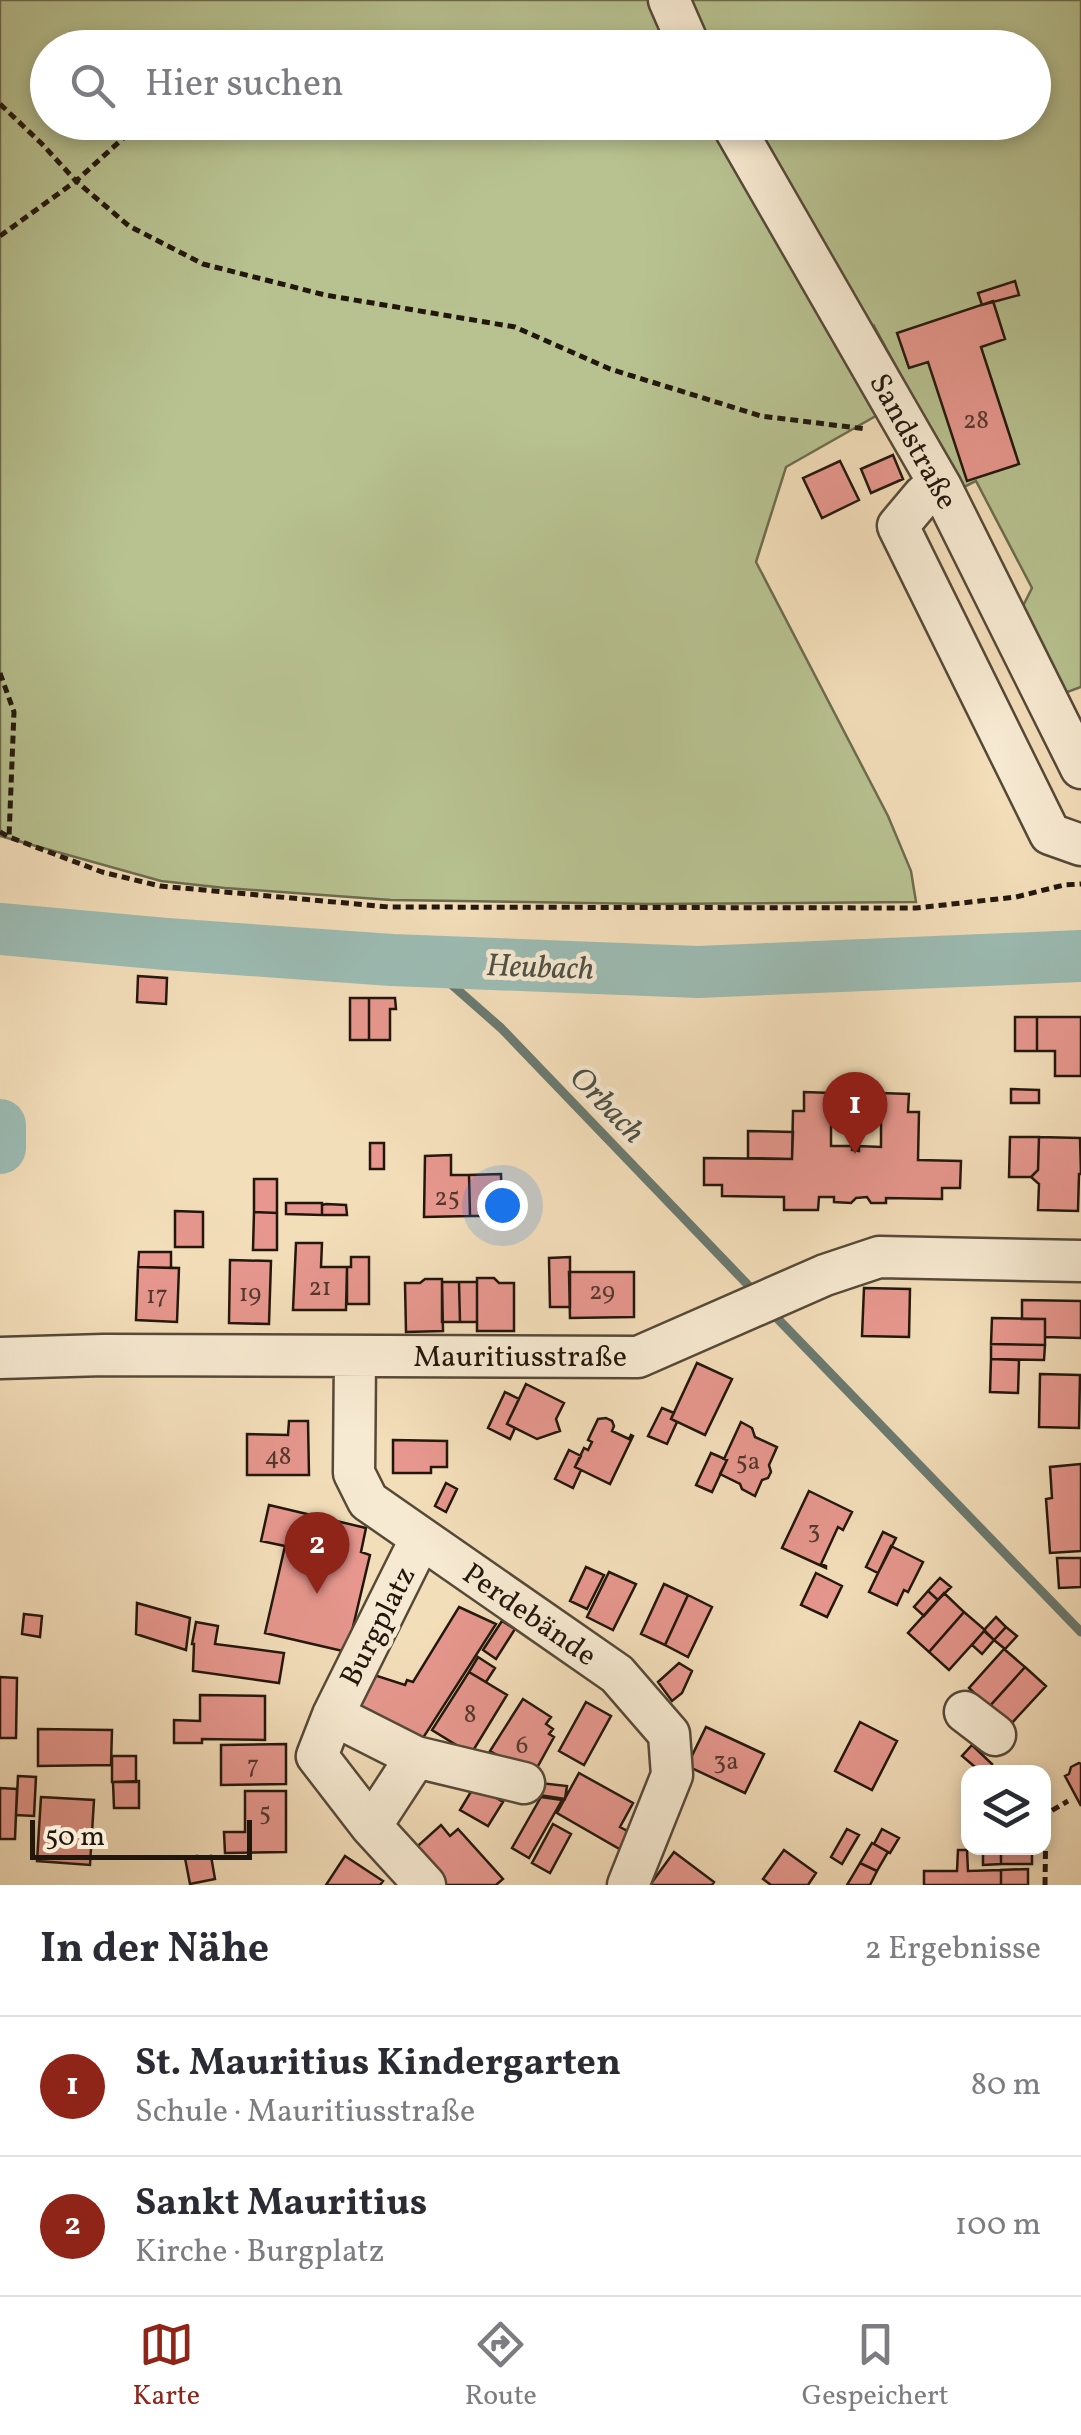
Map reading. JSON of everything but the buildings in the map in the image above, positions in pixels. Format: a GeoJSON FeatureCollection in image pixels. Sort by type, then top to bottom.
{"type":"FeatureCollection","features":[{"type":"Feature","properties":{"kind":"street"},"geometry":{"type":"LineString","coordinates":[[669,0],[682,30]]}},
{"type":"Feature","properties":{"kind":"street","name":"Sandstraße"},"geometry":{"type":"LineString","coordinates":[[741,140],[941,487],[1081,768]]}},
{"type":"Feature","properties":{"kind":"street"},"geometry":{"type":"LineString","coordinates":[[941,487],[924,495],[898,526],[1050,834],[1081,844]]}},
{"type":"Feature","properties":{"kind":"street","name":"Mauritiusstraße"},"geometry":{"type":"LineString","coordinates":[[5,1358],[638,1357],[825,1275],[879,1257],[1081,1261]]}},
{"type":"Feature","properties":{"kind":"street","name":"Perdebände"},"geometry":{"type":"LineString","coordinates":[[355,1356],[354,1473],[368,1501],[617,1674],[669,1734],[672,1775],[628,1885]]}},
{"type":"Feature","properties":{"kind":"street","name":"Burgplatz"},"geometry":{"type":"LineString","coordinates":[[421,1538],[333,1715],[318,1756],[371,1826],[425,1885]]}},
{"type":"Feature","properties":{"kind":"street","name":"Burgplatz"},"geometry":{"type":"LineString","coordinates":[[333,1715],[416,1758],[524,1783]]}},
{"type":"Feature","properties":{"kind":"street"},"geometry":{"type":"LineString","coordinates":[[371,1826],[416,1758]]}},
{"type":"Feature","properties":{"kind":"path"},"geometry":{"type":"LineString","coordinates":[[0,104],[30,133]]}},
{"type":"Feature","properties":{"kind":"path"},"geometry":{"type":"LineString","coordinates":[[38,140],[76,181],[129,226],[203,264],[325,295],[516,327],[610,369],[761,416],[911,434]]}},
{"type":"Feature","properties":{"kind":"path"},"geometry":{"type":"LineString","coordinates":[[0,236],[76,181],[121,140]]}},
{"type":"Feature","properties":{"kind":"path"},"geometry":{"type":"LineString","coordinates":[[0,673],[14,712],[9,837]]}},
{"type":"Feature","properties":{"kind":"path"},"geometry":{"type":"LineString","coordinates":[[0,832],[102,872],[160,886],[389,907],[916,908],[1081,884]]}},
{"type":"Feature","properties":{"kind":"path"},"geometry":{"type":"LineString","coordinates":[[1045,1885],[1046,1814],[1068,1802]]}},
{"type":"Feature","properties":{"kind":"green space"},"geometry":{"type":"Polygon","coordinates":[[[0,0],[1081,0],[1081,687],[1062,694],[1018,616],[1032,588],[976,481],[962,488],[874,326],[862,349],[895,405],[786,467],[756,562],[888,816],[911,871],[916,902],[649,904],[391,900],[161,881],[0,836],[0,0]]]}},
{"type":"Feature","properties":{"kind":"waterway","name":"Heubach"},"geometry":{"type":"LineString","coordinates":[[0,929],[392,960],[698,972],[1081,956]]}},
{"type":"Feature","properties":{"kind":"waterway","name":"Orbach"},"geometry":{"type":"LineString","coordinates":[[426,962],[501,1028],[749,1286]]}},
{"type":"Feature","properties":{"kind":"waterway"},"geometry":{"type":"LineString","coordinates":[[0,1125],[0,1148]]}},
{"type":"Feature","properties":{"kind":"waterway","name":"Orbach"},"geometry":{"type":"LineString","coordinates":[[775,1316],[1081,1632]]}},
{"type":"Feature","properties":{"kind":"place","name":"St. Mauritius Kindergarten"},"geometry":{"type":"Point","coordinates":[855,1154]}},
{"type":"Feature","properties":{"kind":"place","name":"Sankt Mauritius"},"geometry":{"type":"Point","coordinates":[317,1594]}}]}
